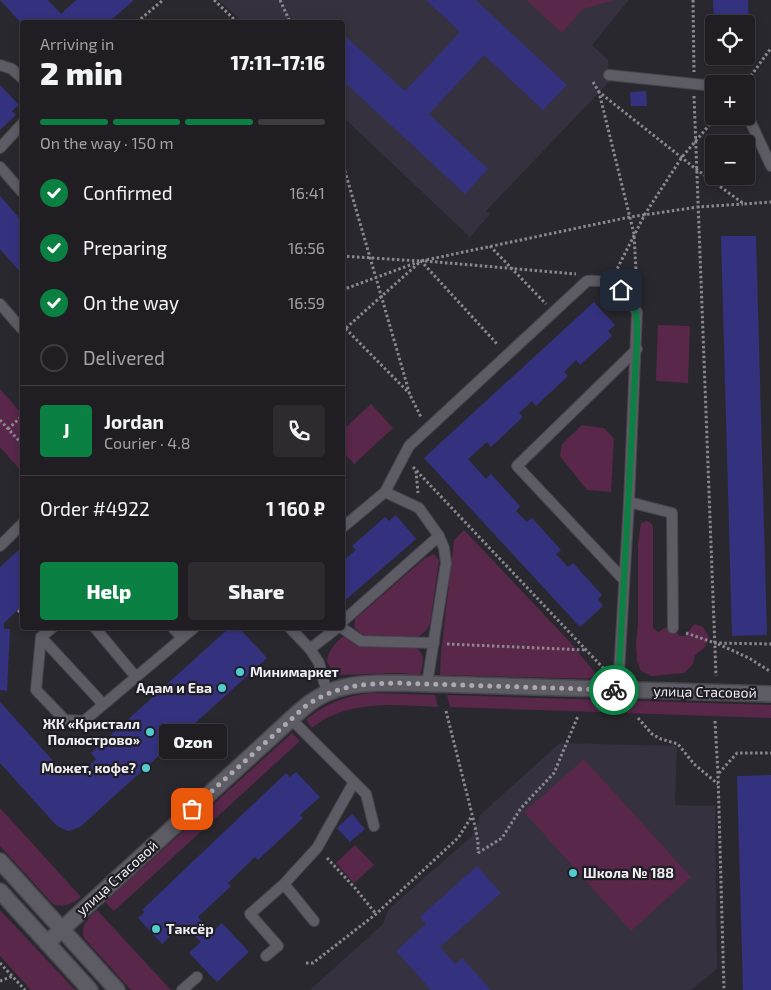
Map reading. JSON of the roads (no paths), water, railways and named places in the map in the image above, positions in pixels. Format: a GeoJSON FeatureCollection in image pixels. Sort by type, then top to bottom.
{"type":"FeatureCollection","features":[{"type":"Feature","properties":{"kind":"street","name":"улица Стасовой"},"geometry":{"type":"LineString","coordinates":[[47,943],[291,719],[308,704],[327,693],[369,684],[618,684],[716,692],[771,694]]}},
{"type":"Feature","properties":{"kind":"street"},"geometry":{"type":"LineString","coordinates":[[0,861],[117,990]]}},
{"type":"Feature","properties":{"kind":"street"},"geometry":{"type":"LineString","coordinates":[[0,891],[90,990]]}},
{"type":"Feature","properties":{"kind":"lane"},"geometry":{"type":"LineString","coordinates":[[0,65],[12,69],[20,76]]}},
{"type":"Feature","properties":{"kind":"lane"},"geometry":{"type":"LineString","coordinates":[[608,74],[705,85]]}},
{"type":"Feature","properties":{"kind":"lane"},"geometry":{"type":"LineString","coordinates":[[752,125],[771,166]]}},
{"type":"Feature","properties":{"kind":"lane"},"geometry":{"type":"LineString","coordinates":[[0,148],[20,126]]}},
{"type":"Feature","properties":{"kind":"lane"},"geometry":{"type":"LineString","coordinates":[[0,167],[20,190]]}},
{"type":"Feature","properties":{"kind":"lane"},"geometry":{"type":"LineString","coordinates":[[345,525],[385,492],[409,446],[553,311],[587,281],[599,280],[610,282],[629,298],[637,312],[629,502],[618,684]]}},
{"type":"Feature","properties":{"kind":"lane"},"geometry":{"type":"LineString","coordinates":[[0,304],[20,327]]}},
{"type":"Feature","properties":{"kind":"lane"},"geometry":{"type":"LineString","coordinates":[[624,580],[517,466],[636,349]]}},
{"type":"Feature","properties":{"kind":"lane"},"geometry":{"type":"LineString","coordinates":[[385,492],[419,508],[439,536],[444,548],[446,562],[427,684]]}},
{"type":"Feature","properties":{"kind":"lane"},"geometry":{"type":"LineString","coordinates":[[629,502],[672,513],[673,628]]}},
{"type":"Feature","properties":{"kind":"lane"},"geometry":{"type":"LineString","coordinates":[[0,546],[20,526]]}},
{"type":"Feature","properties":{"kind":"lane"},"geometry":{"type":"LineString","coordinates":[[345,619],[439,536]]}},
{"type":"Feature","properties":{"kind":"lane"},"geometry":{"type":"LineString","coordinates":[[50,630],[41,637],[36,690],[65,720],[84,721],[192,630]]}},
{"type":"Feature","properties":{"kind":"lane"},"geometry":{"type":"LineString","coordinates":[[96,630],[136,677]]}},
{"type":"Feature","properties":{"kind":"lane"},"geometry":{"type":"LineString","coordinates":[[175,630],[182,638]]}},
{"type":"Feature","properties":{"kind":"lane"},"geometry":{"type":"LineString","coordinates":[[292,630],[310,649],[319,663],[327,693]]}},
{"type":"Feature","properties":{"kind":"lane"},"geometry":{"type":"LineString","coordinates":[[310,649],[334,630]]}},
{"type":"Feature","properties":{"kind":"lane"},"geometry":{"type":"LineString","coordinates":[[345,630],[361,641],[434,643]]}},
{"type":"Feature","properties":{"kind":"lane"},"geometry":{"type":"LineString","coordinates":[[41,637],[103,704]]}},
{"type":"Feature","properties":{"kind":"lane"},"geometry":{"type":"LineString","coordinates":[[291,719],[366,794],[374,826]]}},
{"type":"Feature","properties":{"kind":"lane"},"geometry":{"type":"LineString","coordinates":[[266,956],[278,946],[250,914],[284,884],[317,848],[354,782]]}},
{"type":"Feature","properties":{"kind":"lane"},"geometry":{"type":"LineString","coordinates":[[284,884],[314,921]]}},
{"type":"Feature","properties":{"kind":"lane"},"geometry":{"type":"LineString","coordinates":[[182,990],[197,977]]}},
{"type":"Feature","properties":{"kind":"place","name":"Минимаркет"},"geometry":{"type":"Point","coordinates":[240,672]}},
{"type":"Feature","properties":{"kind":"place","name":"Адам и Ева"},"geometry":{"type":"Point","coordinates":[222,688]}},
{"type":"Feature","properties":{"kind":"place","name":"ЖК «Кристалл Полюстрово»"},"geometry":{"type":"Point","coordinates":[150,732]}},
{"type":"Feature","properties":{"kind":"place","name":"Может, кофе?"},"geometry":{"type":"Point","coordinates":[146,768]}},
{"type":"Feature","properties":{"kind":"place","name":"Ozon"},"geometry":{"type":"Point","coordinates":[192,809]}},
{"type":"Feature","properties":{"kind":"place","name":"Школа № 188"},"geometry":{"type":"Point","coordinates":[573,873]}},
{"type":"Feature","properties":{"kind":"place","name":"Таксёр"},"geometry":{"type":"Point","coordinates":[156,929]}}]}
